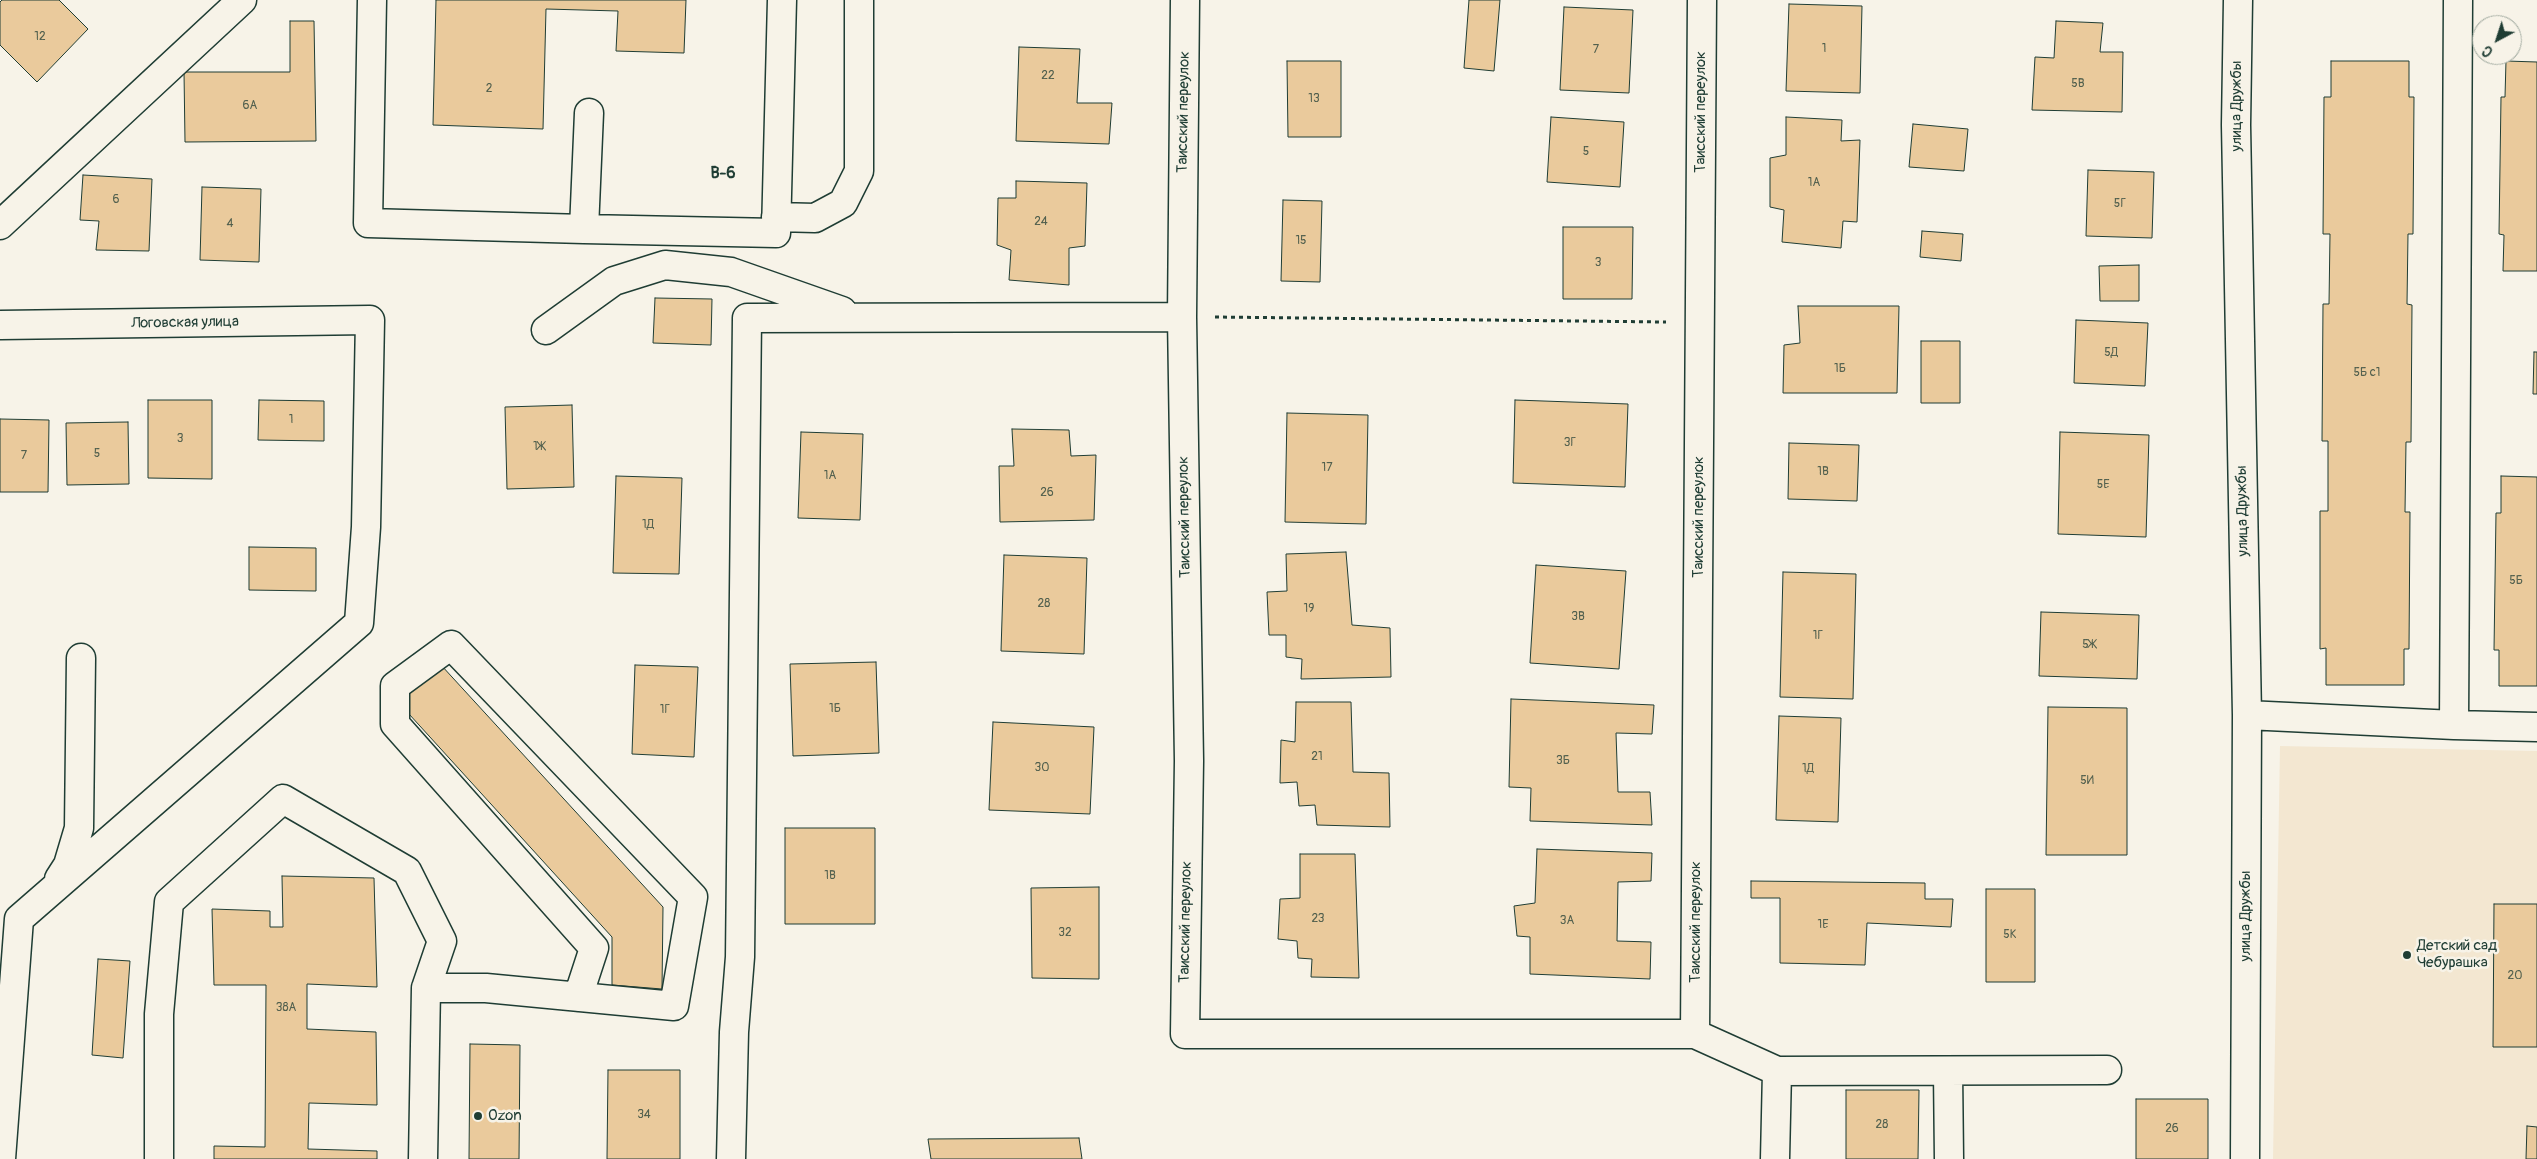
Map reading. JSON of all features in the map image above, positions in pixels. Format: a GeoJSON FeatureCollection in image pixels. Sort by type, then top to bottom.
{"type":"FeatureCollection","features":[{"type":"Feature","properties":{"kind":"street"},"geometry":{"type":"LineString","coordinates":[[0,225],[242,0]]}},
{"type":"Feature","properties":{"kind":"street"},"geometry":{"type":"LineString","coordinates":[[372,0],[368,223],[776,233],[782,0]]}},
{"type":"Feature","properties":{"kind":"street"},"geometry":{"type":"LineString","coordinates":[[776,217],[815,218],[843,203],[859,171],[859,0]]}},
{"type":"Feature","properties":{"kind":"street","name":"Таисский переулок"},"geometry":{"type":"LineString","coordinates":[[1185,0],[1182,317],[1189,761],[1185,1034],[1695,1034],[1702,0]]}},
{"type":"Feature","properties":{"kind":"street","name":"улица Дружбы"},"geometry":{"type":"LineString","coordinates":[[2238,0],[2236,135],[2247,715],[2245,1159]]}},
{"type":"Feature","properties":{"kind":"street"},"geometry":{"type":"LineString","coordinates":[[2454,726],[2458,0]]}},
{"type":"Feature","properties":{"kind":"street"},"geometry":{"type":"LineString","coordinates":[[584,229],[589,113]]}},
{"type":"Feature","properties":{"kind":"street"},"geometry":{"type":"LineString","coordinates":[[546,330],[614,281],[665,265],[731,272],[864,319]]}},
{"type":"Feature","properties":{"kind":"street"},"geometry":{"type":"LineString","coordinates":[[731,1159],[734,1032],[740,957],[746,318],[1182,317]]}},
{"type":"Feature","properties":{"kind":"street","name":"Логовская улица"},"geometry":{"type":"LineString","coordinates":[[0,325],[370,320],[366,526],[359,623],[53,889]]}},
{"type":"Feature","properties":{"kind":"street"},"geometry":{"type":"LineString","coordinates":[[426,988],[486,988],[674,1006],[693,897],[451,645],[395,686],[394,724],[594,948],[578,996]]}},
{"type":"Feature","properties":{"kind":"street"},"geometry":{"type":"LineString","coordinates":[[0,1159],[2,1107],[20,919],[53,889],[68,865],[79,828],[81,658]]}},
{"type":"Feature","properties":{"kind":"street"},"geometry":{"type":"LineString","coordinates":[[2247,715],[2454,726],[2537,727]]}},
{"type":"Feature","properties":{"kind":"street"},"geometry":{"type":"LineString","coordinates":[[159,1159],[159,1014],[168,902],[283,799],[407,871],[442,941],[426,988],[423,1159]]}},
{"type":"Feature","properties":{"kind":"street"},"geometry":{"type":"LineString","coordinates":[[1695,1034],[1777,1070],[2107,1070]]}},
{"type":"Feature","properties":{"kind":"street"},"geometry":{"type":"LineString","coordinates":[[1775,1159],[1777,1070]]}},
{"type":"Feature","properties":{"kind":"street"},"geometry":{"type":"LineString","coordinates":[[1948,1071],[1949,1159]]}},
{"type":"Feature","properties":{"kind":"path"},"geometry":{"type":"LineString","coordinates":[[1182,317],[1700,323]]}},
{"type":"Feature","properties":{"kind":"shaded area","name":"Детский сад Чебурашка"},"geometry":{"type":"Polygon","coordinates":[[[2280,746],[2537,751],[2537,1159],[2273,1159],[2280,746]]]}},
{"type":"Feature","properties":{"kind":"building"},"geometry":{"type":"Polygon","coordinates":[[[2,0],[59,0],[88,29],[37,82],[0,45],[0,2],[2,0]]]}},
{"type":"Feature","properties":{"kind":"building"},"geometry":{"type":"Polygon","coordinates":[[[436,0],[686,0],[684,53],[616,51],[618,11],[546,9],[543,129],[433,125],[436,0]]]}},
{"type":"Feature","properties":{"kind":"building"},"geometry":{"type":"Polygon","coordinates":[[[1469,0],[1500,0],[1494,71],[1464,68],[1469,0]]]}},
{"type":"Feature","properties":{"kind":"building"},"geometry":{"type":"Polygon","coordinates":[[[1789,4],[1862,6],[1860,93],[1786,91],[1789,4]]]}},
{"type":"Feature","properties":{"kind":"building"},"geometry":{"type":"Polygon","coordinates":[[[1564,7],[1633,10],[1629,93],[1560,90],[1564,7]]]}},
{"type":"Feature","properties":{"kind":"building"},"geometry":{"type":"Polygon","coordinates":[[[290,21],[314,21],[316,141],[185,142],[184,72],[290,72],[290,21]]]}},
{"type":"Feature","properties":{"kind":"building"},"geometry":{"type":"Polygon","coordinates":[[[2056,21],[2103,23],[2100,52],[2123,52],[2122,112],[2032,110],[2035,57],[2054,58],[2056,21]]]}},
{"type":"Feature","properties":{"kind":"building"},"geometry":{"type":"Polygon","coordinates":[[[1019,47],[1080,49],[1077,103],[1112,103],[1109,144],[1016,141],[1019,47]]]}},
{"type":"Feature","properties":{"kind":"building"},"geometry":{"type":"Polygon","coordinates":[[[1287,61],[1341,61],[1341,137],[1288,137],[1287,61]]]}},
{"type":"Feature","properties":{"kind":"building"},"geometry":{"type":"Polygon","coordinates":[[[2331,61],[2409,61],[2409,97],[2414,97],[2413,234],[2408,234],[2407,304],[2412,305],[2411,442],[2406,442],[2405,512],[2410,512],[2409,649],[2404,649],[2404,685],[2326,685],[2326,648],[2320,649],[2320,511],[2328,511],[2328,441],[2322,441],[2323,304],[2329,304],[2330,234],[2323,234],[2324,97],[2331,97],[2331,61]]]}},
{"type":"Feature","properties":{"kind":"building"},"geometry":{"type":"Polygon","coordinates":[[[2522,62],[2537,62],[2537,271],[2503,271],[2504,235],[2499,234],[2501,97],[2505,97],[2506,65],[2522,65],[2522,62]]]}},
{"type":"Feature","properties":{"kind":"building"},"geometry":{"type":"Polygon","coordinates":[[[1551,117],[1624,122],[1620,187],[1547,182],[1551,117]]]}},
{"type":"Feature","properties":{"kind":"building"},"geometry":{"type":"Polygon","coordinates":[[[1786,117],[1842,120],[1841,141],[1860,140],[1857,222],[1843,221],[1841,248],[1782,242],[1784,210],[1770,207],[1770,158],[1786,155],[1786,117]]]}},
{"type":"Feature","properties":{"kind":"building"},"geometry":{"type":"Polygon","coordinates":[[[1913,124],[1968,129],[1964,171],[1909,167],[1913,124]]]}},
{"type":"Feature","properties":{"kind":"building"},"geometry":{"type":"Polygon","coordinates":[[[2088,170],[2154,172],[2152,238],[2086,236],[2088,170]]]}},
{"type":"Feature","properties":{"kind":"building"},"geometry":{"type":"Polygon","coordinates":[[[83,175],[152,179],[149,251],[96,250],[99,221],[80,220],[83,175]]]}},
{"type":"Feature","properties":{"kind":"building"},"geometry":{"type":"Polygon","coordinates":[[[1016,181],[1087,183],[1085,246],[1069,248],[1069,285],[1009,280],[1011,250],[997,245],[998,198],[1016,198],[1016,181]]]}},
{"type":"Feature","properties":{"kind":"building"},"geometry":{"type":"Polygon","coordinates":[[[202,187],[261,189],[259,262],[200,260],[202,187]]]}},
{"type":"Feature","properties":{"kind":"building"},"geometry":{"type":"Polygon","coordinates":[[[1283,200],[1322,201],[1320,282],[1281,281],[1283,200]]]}},
{"type":"Feature","properties":{"kind":"building"},"geometry":{"type":"Polygon","coordinates":[[[1563,227],[1633,227],[1632,299],[1563,299],[1563,227]]]}},
{"type":"Feature","properties":{"kind":"building"},"geometry":{"type":"Polygon","coordinates":[[[1922,231],[1963,234],[1961,261],[1920,257],[1922,231]]]}},
{"type":"Feature","properties":{"kind":"building"},"geometry":{"type":"Polygon","coordinates":[[[2139,265],[2139,301],[2100,301],[2099,266],[2139,265]]]}},
{"type":"Feature","properties":{"kind":"building"},"geometry":{"type":"Polygon","coordinates":[[[655,298],[712,299],[711,345],[653,343],[655,298]]]}},
{"type":"Feature","properties":{"kind":"building"},"geometry":{"type":"Polygon","coordinates":[[[1798,306],[1899,306],[1897,393],[1783,393],[1784,345],[1800,343],[1798,306]]]}},
{"type":"Feature","properties":{"kind":"building"},"geometry":{"type":"Polygon","coordinates":[[[2076,320],[2148,323],[2145,386],[2074,383],[2076,320]]]}},
{"type":"Feature","properties":{"kind":"building"},"geometry":{"type":"Polygon","coordinates":[[[1921,341],[1960,341],[1960,403],[1921,403],[1921,341]]]}},
{"type":"Feature","properties":{"kind":"building"},"geometry":{"type":"Polygon","coordinates":[[[2534,352],[2537,352],[2537,394],[2533,394],[2534,352]]]}},
{"type":"Feature","properties":{"kind":"building"},"geometry":{"type":"Polygon","coordinates":[[[148,400],[212,400],[212,479],[148,478],[148,400]]]}},
{"type":"Feature","properties":{"kind":"building"},"geometry":{"type":"Polygon","coordinates":[[[259,400],[324,401],[324,441],[258,440],[259,400]]]}},
{"type":"Feature","properties":{"kind":"building"},"geometry":{"type":"Polygon","coordinates":[[[1515,400],[1628,404],[1625,487],[1513,483],[1515,400]]]}},
{"type":"Feature","properties":{"kind":"building"},"geometry":{"type":"Polygon","coordinates":[[[572,405],[574,487],[507,489],[505,407],[572,405]]]}},
{"type":"Feature","properties":{"kind":"building"},"geometry":{"type":"Polygon","coordinates":[[[1287,413],[1368,415],[1366,524],[1285,522],[1287,413]]]}},
{"type":"Feature","properties":{"kind":"building"},"geometry":{"type":"Polygon","coordinates":[[[0,419],[49,420],[48,492],[0,492],[0,419]]]}},
{"type":"Feature","properties":{"kind":"building"},"geometry":{"type":"Polygon","coordinates":[[[128,422],[129,484],[67,485],[66,423],[128,422]]]}},
{"type":"Feature","properties":{"kind":"building"},"geometry":{"type":"Polygon","coordinates":[[[1012,429],[1069,430],[1071,456],[1096,455],[1094,520],[1000,522],[999,466],[1014,466],[1012,429]]]}},
{"type":"Feature","properties":{"kind":"building"},"geometry":{"type":"Polygon","coordinates":[[[801,432],[863,434],[860,520],[798,518],[801,432]]]}},
{"type":"Feature","properties":{"kind":"building"},"geometry":{"type":"Polygon","coordinates":[[[2060,432],[2149,435],[2146,537],[2058,534],[2060,432]]]}},
{"type":"Feature","properties":{"kind":"building"},"geometry":{"type":"Polygon","coordinates":[[[1789,443],[1859,445],[1857,501],[1788,499],[1789,443]]]}},
{"type":"Feature","properties":{"kind":"building"},"geometry":{"type":"Polygon","coordinates":[[[616,476],[682,478],[679,574],[613,573],[616,476]]]}},
{"type":"Feature","properties":{"kind":"building"},"geometry":{"type":"Polygon","coordinates":[[[2501,476],[2537,477],[2537,686],[2499,686],[2499,650],[2494,650],[2496,513],[2501,513],[2501,476]]]}},
{"type":"Feature","properties":{"kind":"building"},"geometry":{"type":"Polygon","coordinates":[[[249,547],[316,548],[316,591],[249,590],[249,547]]]}},
{"type":"Feature","properties":{"kind":"building"},"geometry":{"type":"Polygon","coordinates":[[[1346,552],[1352,625],[1390,628],[1391,677],[1301,679],[1302,659],[1286,657],[1286,635],[1269,635],[1267,592],[1287,591],[1286,554],[1346,552]]]}},
{"type":"Feature","properties":{"kind":"building"},"geometry":{"type":"Polygon","coordinates":[[[1004,555],[1087,558],[1084,654],[1001,651],[1004,555]]]}},
{"type":"Feature","properties":{"kind":"building"},"geometry":{"type":"Polygon","coordinates":[[[1536,565],[1626,571],[1619,669],[1530,663],[1536,565]]]}},
{"type":"Feature","properties":{"kind":"building"},"geometry":{"type":"Polygon","coordinates":[[[1783,572],[1856,574],[1853,699],[1780,697],[1783,572]]]}},
{"type":"Feature","properties":{"kind":"building"},"geometry":{"type":"Polygon","coordinates":[[[2041,612],[2139,615],[2137,679],[2039,676],[2041,612]]]}},
{"type":"Feature","properties":{"kind":"building"},"geometry":{"type":"Polygon","coordinates":[[[876,662],[879,753],[793,756],[790,664],[876,662]]]}},
{"type":"Feature","properties":{"kind":"building"},"geometry":{"type":"Polygon","coordinates":[[[441,665],[663,907],[662,989],[612,985],[612,937],[399,703],[441,665]]]}},
{"type":"Feature","properties":{"kind":"building"},"geometry":{"type":"Polygon","coordinates":[[[635,665],[698,667],[694,757],[632,754],[635,665]]]}},
{"type":"Feature","properties":{"kind":"building"},"geometry":{"type":"Polygon","coordinates":[[[1511,699],[1654,705],[1652,734],[1616,733],[1618,792],[1650,792],[1652,825],[1530,821],[1531,788],[1509,787],[1511,699]]]}},
{"type":"Feature","properties":{"kind":"building"},"geometry":{"type":"Polygon","coordinates":[[[1296,702],[1351,702],[1353,772],[1389,773],[1390,827],[1317,825],[1315,805],[1299,806],[1297,782],[1280,783],[1281,740],[1295,742],[1296,702]]]}},
{"type":"Feature","properties":{"kind":"building"},"geometry":{"type":"Polygon","coordinates":[[[2048,707],[2127,708],[2127,855],[2046,855],[2048,707]]]}},
{"type":"Feature","properties":{"kind":"building"},"geometry":{"type":"Polygon","coordinates":[[[1779,716],[1841,718],[1838,822],[1776,820],[1779,716]]]}},
{"type":"Feature","properties":{"kind":"building"},"geometry":{"type":"Polygon","coordinates":[[[993,722],[1094,727],[1090,814],[989,810],[993,722]]]}},
{"type":"Feature","properties":{"kind":"building"},"geometry":{"type":"Polygon","coordinates":[[[785,828],[875,828],[875,924],[785,924],[785,828]]]}},
{"type":"Feature","properties":{"kind":"building"},"geometry":{"type":"Polygon","coordinates":[[[1537,849],[1652,853],[1651,881],[1618,882],[1617,941],[1651,942],[1650,979],[1530,974],[1530,937],[1517,936],[1514,906],[1535,903],[1537,849]]]}},
{"type":"Feature","properties":{"kind":"building"},"geometry":{"type":"Polygon","coordinates":[[[1300,854],[1355,854],[1359,978],[1311,977],[1312,959],[1298,958],[1297,941],[1278,939],[1280,899],[1300,898],[1300,854]]]}},
{"type":"Feature","properties":{"kind":"building"},"geometry":{"type":"Polygon","coordinates":[[[282,876],[374,878],[377,987],[307,984],[307,1029],[376,1032],[377,1105],[309,1103],[308,1149],[377,1151],[377,1159],[214,1159],[214,1146],[265,1147],[266,985],[214,985],[212,909],[270,911],[270,927],[283,927],[282,876]]]}},
{"type":"Feature","properties":{"kind":"building"},"geometry":{"type":"Polygon","coordinates":[[[1751,881],[1925,883],[1925,899],[1953,899],[1951,927],[1867,923],[1865,965],[1780,963],[1780,898],[1751,898],[1751,881]]]}},
{"type":"Feature","properties":{"kind":"building"},"geometry":{"type":"Polygon","coordinates":[[[1099,887],[1099,979],[1032,978],[1031,888],[1099,887]]]}},
{"type":"Feature","properties":{"kind":"building"},"geometry":{"type":"Polygon","coordinates":[[[1986,889],[2035,889],[2035,982],[1986,982],[1986,889]]]}},
{"type":"Feature","properties":{"kind":"building"},"geometry":{"type":"Polygon","coordinates":[[[2494,904],[2537,904],[2537,1047],[2493,1047],[2494,904]]]}},
{"type":"Feature","properties":{"kind":"building"},"geometry":{"type":"Polygon","coordinates":[[[98,959],[130,961],[123,1058],[92,1055],[98,959]]]}},
{"type":"Feature","properties":{"kind":"building"},"geometry":{"type":"Polygon","coordinates":[[[470,1044],[520,1045],[519,1159],[469,1159],[470,1044]]]}},
{"type":"Feature","properties":{"kind":"building"},"geometry":{"type":"Polygon","coordinates":[[[608,1070],[680,1070],[680,1159],[607,1159],[608,1070]]]}},
{"type":"Feature","properties":{"kind":"building"},"geometry":{"type":"Polygon","coordinates":[[[1846,1090],[1919,1090],[1918,1159],[1846,1159],[1846,1090]]]}},
{"type":"Feature","properties":{"kind":"building"},"geometry":{"type":"Polygon","coordinates":[[[2136,1099],[2208,1099],[2208,1159],[2136,1159],[2136,1099]]]}},
{"type":"Feature","properties":{"kind":"building"},"geometry":{"type":"Polygon","coordinates":[[[2527,1126],[2537,1127],[2537,1159],[2526,1159],[2527,1126]]]}},
{"type":"Feature","properties":{"kind":"building"},"geometry":{"type":"Polygon","coordinates":[[[1079,1138],[1082,1159],[931,1159],[928,1139],[1079,1138]]]}},
{"type":"Feature","properties":{"kind":"place","name":"Детский сад Чебурашка"},"geometry":{"type":"Point","coordinates":[2407,955]}},
{"type":"Feature","properties":{"kind":"place","name":"Ozon"},"geometry":{"type":"Point","coordinates":[478,1116]}},
{"type":"Feature","properties":{"kind":"district","name":"В-6"},"geometry":{"type":"Point","coordinates":[723,174]}}]}
